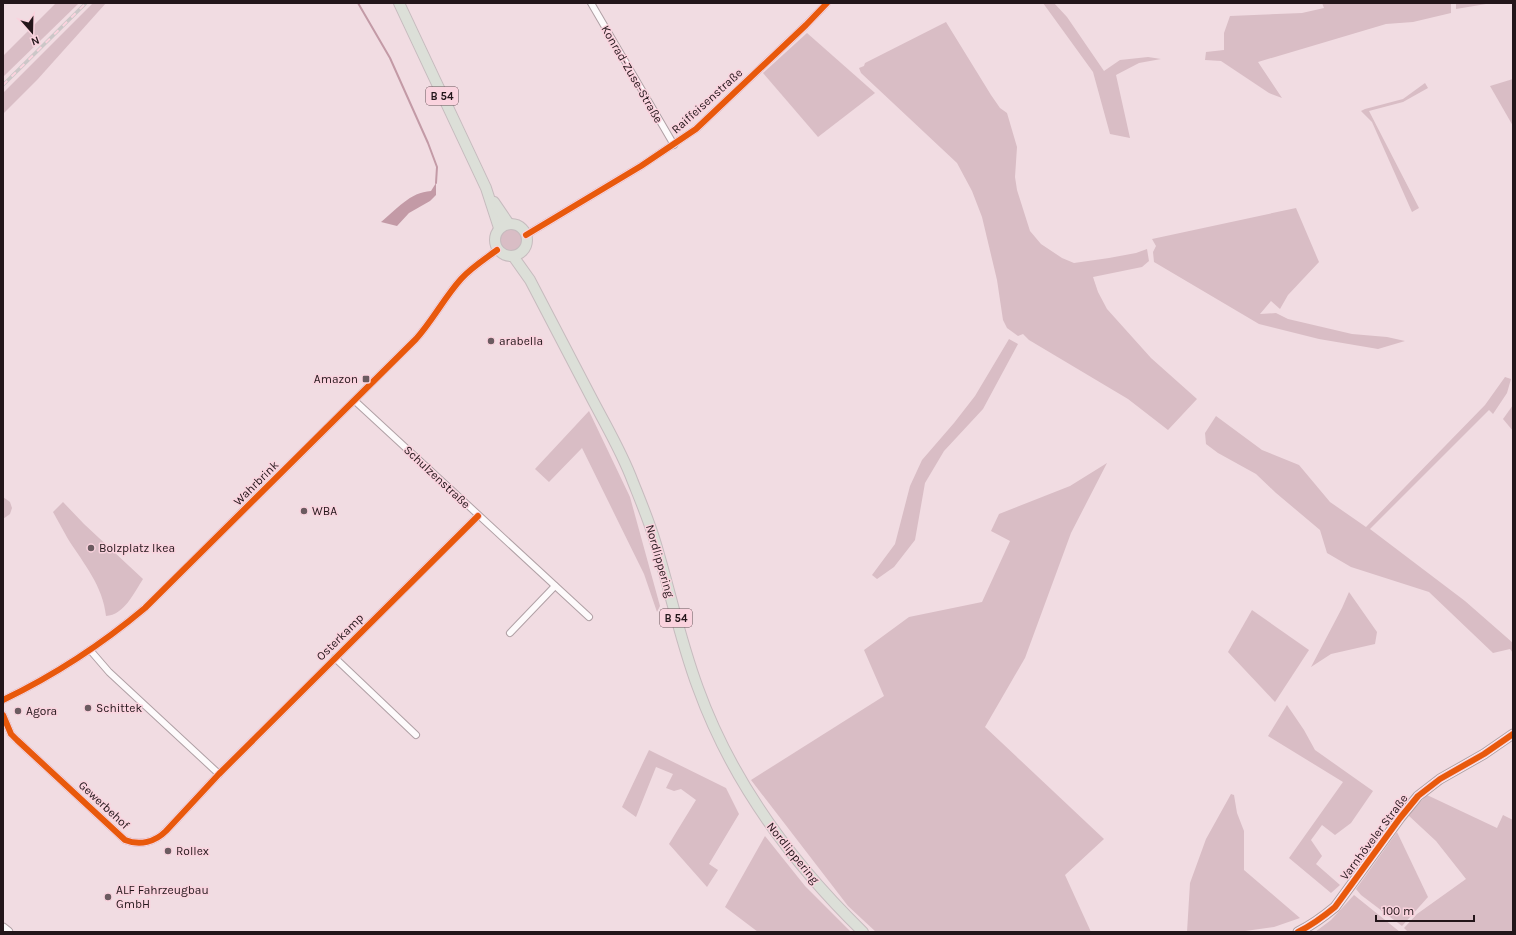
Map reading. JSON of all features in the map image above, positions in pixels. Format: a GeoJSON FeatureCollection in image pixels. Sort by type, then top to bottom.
{"type":"FeatureCollection","features":[{"type":"Feature","properties":{"kind":"main road","name":"B 54"},"geometry":{"type":"LineString","coordinates":[[399,3],[504,226]]}},
{"type":"Feature","properties":{"kind":"main road"},"geometry":{"type":"LineString","coordinates":[[504,226],[520,227],[526,235],[526,245],[523,251],[513,256],[503,255],[497,250],[494,240],[496,233],[504,226]]}},
{"type":"Feature","properties":{"kind":"main road","name":"Nordlippering"},"geometry":{"type":"LineString","coordinates":[[523,251],[530,280]]}},
{"type":"Feature","properties":{"kind":"main road","name":"Nordlippering"},"geometry":{"type":"LineString","coordinates":[[513,256],[530,280],[612,437],[632,479],[650,526],[682,640],[698,687],[724,750],[754,802],[789,851],[844,914],[863,932]]}},
{"type":"Feature","properties":{"kind":"street","name":"Konrad-Zuse-Straße"},"geometry":{"type":"LineString","coordinates":[[591,3],[674,145]]}},
{"type":"Feature","properties":{"kind":"street","name":"Raiffeisenstraße"},"geometry":{"type":"LineString","coordinates":[[526,235],[674,145],[696,129],[806,25],[827,3]]}},
{"type":"Feature","properties":{"kind":"street","name":"Wahrbrink"},"geometry":{"type":"LineString","coordinates":[[3,700],[65,667],[116,633],[145,608],[355,401],[425,329],[462,278],[497,250]]}},
{"type":"Feature","properties":{"kind":"street","name":"Schulzenstraße"},"geometry":{"type":"LineString","coordinates":[[355,401],[589,617]]}},
{"type":"Feature","properties":{"kind":"street","name":"Osterkamp"},"geometry":{"type":"LineString","coordinates":[[219,774],[478,516]]}},
{"type":"Feature","properties":{"kind":"street"},"geometry":{"type":"LineString","coordinates":[[510,633],[555,586]]}},
{"type":"Feature","properties":{"kind":"street"},"geometry":{"type":"LineString","coordinates":[[90,650],[109,672],[219,774]]}},
{"type":"Feature","properties":{"kind":"street","name":"Osterkamp"},"geometry":{"type":"LineString","coordinates":[[335,658],[416,735]]}},
{"type":"Feature","properties":{"kind":"street","name":"Gewerbehof"},"geometry":{"type":"LineString","coordinates":[[3,715],[11,734],[17,740],[125,840],[131,842],[146,842],[160,837],[219,774]]}},
{"type":"Feature","properties":{"kind":"street","name":"Varnhöveler Straße"},"geometry":{"type":"LineString","coordinates":[[1298,932],[1324,917],[1335,907],[1400,818],[1425,790],[1440,779],[1484,754],[1513,734]]}},
{"type":"Feature","properties":{"kind":"street"},"geometry":{"type":"LineString","coordinates":[[3,928],[8,932]]}},
{"type":"Feature","properties":{"kind":"shaded area"},"geometry":{"type":"Polygon","coordinates":[[[56,3],[79,3],[3,77],[3,56],[56,3]]]}},
{"type":"Feature","properties":{"kind":"shaded area"},"geometry":{"type":"Polygon","coordinates":[[[93,3],[106,3],[37,80],[3,114],[3,93],[93,3]]]}},
{"type":"Feature","properties":{"kind":"shaded area"},"geometry":{"type":"Polygon","coordinates":[[[1043,3],[1054,3],[1067,17],[1104,71],[1120,60],[1148,57],[1161,59],[1139,63],[1116,75],[1130,138],[1110,134],[1093,72],[1043,3]]]}},
{"type":"Feature","properties":{"kind":"shaded area"},"geometry":{"type":"Polygon","coordinates":[[[1322,3],[1451,3],[1451,13],[1413,22],[1386,24],[1258,62],[1282,98],[1269,93],[1221,61],[1205,60],[1206,52],[1224,50],[1224,33],[1230,16],[1302,13],[1324,8],[1322,3]]]}},
{"type":"Feature","properties":{"kind":"shaded area"},"geometry":{"type":"Polygon","coordinates":[[[1456,3],[1492,3],[1456,9],[1456,3]]]}},
{"type":"Feature","properties":{"kind":"shaded area"},"geometry":{"type":"Polygon","coordinates":[[[946,22],[991,95],[1000,108],[1007,113],[1017,147],[1015,177],[1017,190],[1030,231],[1041,244],[1062,258],[1074,263],[1136,253],[1147,249],[1149,261],[1142,267],[1093,277],[1098,292],[1107,309],[1151,358],[1197,399],[1168,430],[1128,399],[1029,340],[1023,334],[1018,336],[1007,328],[1003,320],[997,280],[982,217],[972,191],[957,163],[861,73],[859,68],[864,66],[865,63],[946,22]]]}},
{"type":"Feature","properties":{"kind":"shaded area"},"geometry":{"type":"Polygon","coordinates":[[[807,33],[875,93],[818,137],[763,73],[807,33]]]}},
{"type":"Feature","properties":{"kind":"shaded area"},"geometry":{"type":"Polygon","coordinates":[[[1513,79],[1513,126],[1490,86],[1513,79]]]}},
{"type":"Feature","properties":{"kind":"shaded area"},"geometry":{"type":"Polygon","coordinates":[[[1425,83],[1428,88],[1403,102],[1369,111],[1419,208],[1412,212],[1372,122],[1361,111],[1403,99],[1425,83]]]}},
{"type":"Feature","properties":{"kind":"shaded area"},"geometry":{"type":"Polygon","coordinates":[[[436,183],[436,195],[430,201],[409,213],[397,226],[381,222],[410,198],[423,192],[431,191],[436,183]]]}},
{"type":"Feature","properties":{"kind":"shaded area"},"geometry":{"type":"Polygon","coordinates":[[[1296,208],[1319,262],[1288,295],[1280,309],[1271,301],[1260,314],[1276,313],[1288,319],[1352,334],[1387,337],[1405,341],[1378,349],[1319,339],[1259,324],[1154,262],[1153,252],[1156,246],[1152,239],[1296,208]]]}},
{"type":"Feature","properties":{"kind":"shaded area"},"geometry":{"type":"Polygon","coordinates":[[[510,227],[519,231],[523,240],[519,249],[510,253],[501,249],[497,240],[501,231],[510,227]]]}},
{"type":"Feature","properties":{"kind":"shaded area"},"geometry":{"type":"Polygon","coordinates":[[[1009,339],[1018,344],[983,409],[944,451],[925,483],[915,540],[894,567],[877,579],[872,575],[895,544],[910,486],[922,460],[975,396],[1009,339]]]}},
{"type":"Feature","properties":{"kind":"shaded area"},"geometry":{"type":"Polygon","coordinates":[[[1505,377],[1511,379],[1507,393],[1493,414],[1489,410],[1370,529],[1465,601],[1513,643],[1513,653],[1510,649],[1493,653],[1429,592],[1351,567],[1327,553],[1320,530],[1256,474],[1218,453],[1206,444],[1205,433],[1216,416],[1262,450],[1299,465],[1330,502],[1366,527],[1485,405],[1505,377]]]}},
{"type":"Feature","properties":{"kind":"shaded area"},"geometry":{"type":"Polygon","coordinates":[[[1513,405],[1513,431],[1503,419],[1513,405]]]}},
{"type":"Feature","properties":{"kind":"shaded area"},"geometry":{"type":"Polygon","coordinates":[[[589,411],[630,497],[660,606],[657,612],[644,574],[582,448],[549,482],[535,469],[589,411]]]}},
{"type":"Feature","properties":{"kind":"shaded area"},"geometry":{"type":"Polygon","coordinates":[[[1107,463],[1071,533],[1025,658],[985,727],[1104,839],[1065,875],[1091,932],[876,932],[848,906],[751,780],[884,696],[864,650],[909,617],[982,602],[1010,541],[991,531],[999,514],[1070,486],[1107,463]]]}},
{"type":"Feature","properties":{"kind":"shaded area"},"geometry":{"type":"Polygon","coordinates":[[[3,497],[10,502],[12,508],[10,514],[3,519],[3,497]]]}},
{"type":"Feature","properties":{"kind":"shaded area"},"geometry":{"type":"Polygon","coordinates":[[[63,502],[84,524],[143,579],[123,608],[112,615],[106,616],[97,585],[53,512],[63,502]]]}},
{"type":"Feature","properties":{"kind":"shaded area"},"geometry":{"type":"Polygon","coordinates":[[[1349,592],[1377,632],[1375,644],[1331,654],[1311,667],[1342,608],[1349,592]]]}},
{"type":"Feature","properties":{"kind":"shaded area"},"geometry":{"type":"Polygon","coordinates":[[[1252,610],[1309,650],[1275,702],[1228,652],[1252,610]]]}},
{"type":"Feature","properties":{"kind":"shaded area"},"geometry":{"type":"Polygon","coordinates":[[[1287,705],[1304,730],[1315,750],[1373,791],[1351,823],[1335,835],[1322,825],[1311,840],[1322,856],[1316,864],[1340,885],[1331,893],[1289,858],[1343,782],[1268,736],[1287,705]]]}},
{"type":"Feature","properties":{"kind":"shaded area"},"geometry":{"type":"Polygon","coordinates":[[[649,750],[726,788],[739,814],[709,864],[718,870],[707,887],[669,844],[696,800],[681,789],[674,791],[666,788],[673,774],[656,767],[636,817],[622,807],[649,750]]]}},
{"type":"Feature","properties":{"kind":"shaded area"},"geometry":{"type":"Polygon","coordinates":[[[1231,794],[1234,795],[1237,813],[1244,831],[1244,870],[1300,918],[1274,927],[1238,932],[1187,932],[1190,883],[1206,839],[1231,794]]]}},
{"type":"Feature","properties":{"kind":"shaded area"},"geometry":{"type":"Polygon","coordinates":[[[1427,795],[1497,828],[1503,815],[1513,820],[1513,932],[1408,932],[1404,928],[1417,914],[1466,879],[1436,841],[1408,815],[1427,795]]]}},
{"type":"Feature","properties":{"kind":"shaded area"},"geometry":{"type":"Polygon","coordinates":[[[1397,832],[1428,897],[1402,926],[1361,895],[1356,889],[1397,832]]]}},
{"type":"Feature","properties":{"kind":"shaded area"},"geometry":{"type":"Polygon","coordinates":[[[765,836],[805,886],[851,932],[758,932],[725,907],[765,836]]]}},
{"type":"Feature","properties":{"kind":"shaded area"},"geometry":{"type":"Polygon","coordinates":[[[1354,895],[1400,932],[1315,932],[1331,920],[1354,895]]]}},
{"type":"Feature","properties":{"kind":"waterway"},"geometry":{"type":"LineString","coordinates":[[358,3],[390,58],[428,143],[437,167],[436,183]]}},
{"type":"Feature","properties":{"kind":"railway"},"geometry":{"type":"LineString","coordinates":[[3,85],[86,3]]}},
{"type":"Feature","properties":{"kind":"cycle path"},"geometry":{"type":"LineString","coordinates":[[526,235],[641,166],[696,129],[806,25],[827,3]]}},
{"type":"Feature","properties":{"kind":"cycle path"},"geometry":{"type":"LineString","coordinates":[[3,700],[59,670],[94,647],[145,608],[416,339],[455,286],[465,275],[497,250]]}},
{"type":"Feature","properties":{"kind":"cycle path"},"geometry":{"type":"LineString","coordinates":[[3,715],[11,734],[125,840],[142,843],[157,838],[166,831],[219,774],[478,516]]}},
{"type":"Feature","properties":{"kind":"cycle path"},"geometry":{"type":"LineString","coordinates":[[1298,932],[1317,921],[1335,907],[1400,818],[1418,796],[1440,779],[1484,754],[1513,734]]}},
{"type":"Feature","properties":{"kind":"place","name":"arabella"},"geometry":{"type":"Point","coordinates":[491,341]}},
{"type":"Feature","properties":{"kind":"place","name":"Amazon"},"geometry":{"type":"Point","coordinates":[366,379]}},
{"type":"Feature","properties":{"kind":"place","name":"WBA"},"geometry":{"type":"Point","coordinates":[304,511]}},
{"type":"Feature","properties":{"kind":"place","name":"Bolzplatz Ikea"},"geometry":{"type":"Point","coordinates":[91,548]}},
{"type":"Feature","properties":{"kind":"place","name":"Schittek"},"geometry":{"type":"Point","coordinates":[88,708]}},
{"type":"Feature","properties":{"kind":"place","name":"Agora"},"geometry":{"type":"Point","coordinates":[18,711]}},
{"type":"Feature","properties":{"kind":"place","name":"Rollex"},"geometry":{"type":"Point","coordinates":[168,851]}},
{"type":"Feature","properties":{"kind":"place","name":"ALF Fahrzeugbau GmbH"},"geometry":{"type":"Point","coordinates":[108,897]}}]}
